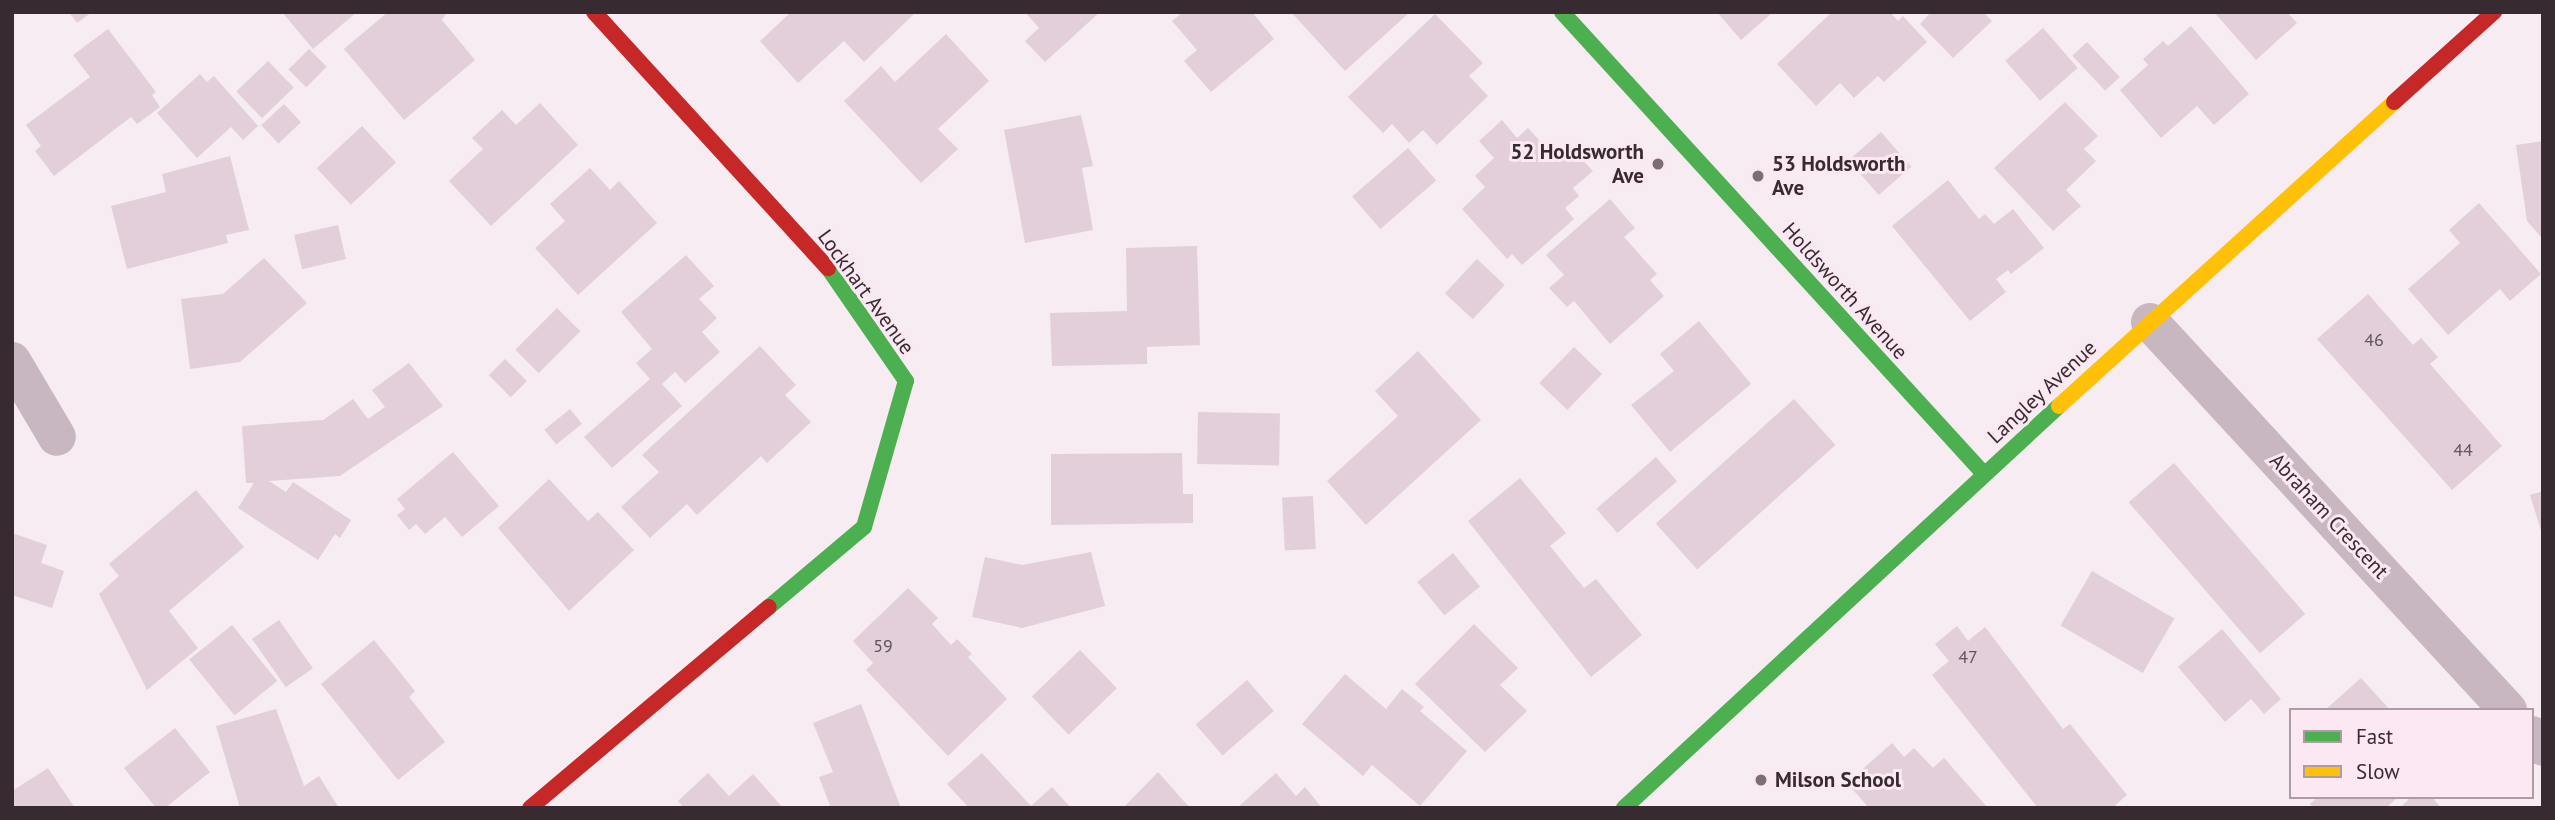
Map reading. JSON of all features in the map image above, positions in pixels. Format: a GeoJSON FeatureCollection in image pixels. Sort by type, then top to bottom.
{"type":"FeatureCollection","features":[{"type":"Feature","properties":{"kind":"street","name":"Lockhart Avenue"},"geometry":{"type":"LineString","coordinates":[[530,808],[864,527],[905,382],[825,264],[594,12]]}},
{"type":"Feature","properties":{"kind":"street","name":"Holdsworth Avenue"},"geometry":{"type":"LineString","coordinates":[[1562,12],[1984,474]]}},
{"type":"Feature","properties":{"kind":"street","name":"Langley Avenue"},"geometry":{"type":"LineString","coordinates":[[1624,808],[2483,16]]}},
{"type":"Feature","properties":{"kind":"street","name":"Abraham Crescent"},"geometry":{"type":"LineString","coordinates":[[2150,322],[2506,708]]}},
{"type":"Feature","properties":{"kind":"street"},"geometry":{"type":"LineString","coordinates":[[12,360],[57,436]]}},
{"type":"Feature","properties":{"kind":"building"},"geometry":{"type":"Polygon","coordinates":[[[69,12],[92,12],[77,23],[69,12]]]}},
{"type":"Feature","properties":{"kind":"building"},"geometry":{"type":"Polygon","coordinates":[[[282,12],[357,12],[313,49],[282,12]]]}},
{"type":"Feature","properties":{"kind":"building"},"geometry":{"type":"Polygon","coordinates":[[[388,12],[447,12],[442,20],[475,60],[404,120],[344,49],[388,12]]]}},
{"type":"Feature","properties":{"kind":"building"},"geometry":{"type":"Polygon","coordinates":[[[791,12],[914,14],[864,62],[844,41],[798,83],[760,41],[791,12]]]}},
{"type":"Feature","properties":{"kind":"building"},"geometry":{"type":"Polygon","coordinates":[[[1025,12],[1100,12],[1045,62],[1025,41],[1039,28],[1025,12]]]}},
{"type":"Feature","properties":{"kind":"building"},"geometry":{"type":"Polygon","coordinates":[[[1183,12],[1252,12],[1274,39],[1211,92],[1184,61],[1197,50],[1172,21],[1183,12]]]}},
{"type":"Feature","properties":{"kind":"building"},"geometry":{"type":"Polygon","coordinates":[[[1291,12],[1410,12],[1345,71],[1291,12]]]}},
{"type":"Feature","properties":{"kind":"building"},"geometry":{"type":"Polygon","coordinates":[[[1717,12],[1773,12],[1741,40],[1717,12]]]}},
{"type":"Feature","properties":{"kind":"building"},"geometry":{"type":"Polygon","coordinates":[[[1832,12],[1890,12],[1898,21],[1903,16],[1927,42],[1884,82],[1878,76],[1854,98],[1840,83],[1816,106],[1777,64],[1832,12]]]}},
{"type":"Feature","properties":{"kind":"building"},"geometry":{"type":"Polygon","coordinates":[[[1931,12],[1983,12],[1992,21],[1953,58],[1920,24],[1931,12]]]}},
{"type":"Feature","properties":{"kind":"building"},"geometry":{"type":"Polygon","coordinates":[[[2214,12],[2287,12],[2297,23],[2256,60],[2214,12]]]}},
{"type":"Feature","properties":{"kind":"building"},"geometry":{"type":"Polygon","coordinates":[[[1435,14],[1483,63],[1469,76],[1488,96],[1437,145],[1423,130],[1409,143],[1392,124],[1383,133],[1348,97],[1435,14]]]}},
{"type":"Feature","properties":{"kind":"building"},"geometry":{"type":"Polygon","coordinates":[[[2191,26],[2249,94],[2214,125],[2197,106],[2161,138],[2120,90],[2148,65],[2143,59],[2163,41],[2168,46],[2191,26]]]}},
{"type":"Feature","properties":{"kind":"building"},"geometry":{"type":"Polygon","coordinates":[[[2043,28],[2078,68],[2040,101],[2005,61],[2043,28]]]}},
{"type":"Feature","properties":{"kind":"building"},"geometry":{"type":"Polygon","coordinates":[[[108,29],[156,92],[152,95],[160,107],[137,124],[131,117],[54,176],[35,151],[41,146],[26,125],[90,77],[73,55],[108,29]]]}},
{"type":"Feature","properties":{"kind":"building"},"geometry":{"type":"Polygon","coordinates":[[[946,34],[989,81],[938,129],[958,149],[921,183],[844,101],[881,66],[895,82],[946,34]]]}},
{"type":"Feature","properties":{"kind":"building"},"geometry":{"type":"Polygon","coordinates":[[[2087,42],[2120,77],[2105,91],[2072,56],[2087,42]]]}},
{"type":"Feature","properties":{"kind":"building"},"geometry":{"type":"Polygon","coordinates":[[[309,49],[327,67],[306,87],[288,70],[309,49]]]}},
{"type":"Feature","properties":{"kind":"building"},"geometry":{"type":"Polygon","coordinates":[[[268,61],[294,88],[262,118],[236,92],[268,61]]]}},
{"type":"Feature","properties":{"kind":"building"},"geometry":{"type":"Polygon","coordinates":[[[200,74],[207,82],[214,76],[258,126],[243,140],[231,127],[197,158],[157,113],[200,74]]]}},
{"type":"Feature","properties":{"kind":"building"},"geometry":{"type":"Polygon","coordinates":[[[2065,102],[2098,136],[2084,149],[2096,161],[2066,190],[2081,206],[2053,231],[1994,168],[2065,102]]]}},
{"type":"Feature","properties":{"kind":"building"},"geometry":{"type":"Polygon","coordinates":[[[540,103],[578,145],[491,226],[449,181],[483,149],[472,138],[502,110],[516,125],[540,103]]]}},
{"type":"Feature","properties":{"kind":"building"},"geometry":{"type":"Polygon","coordinates":[[[284,104],[301,122],[278,143],[261,125],[284,104]]]}},
{"type":"Feature","properties":{"kind":"building"},"geometry":{"type":"Polygon","coordinates":[[[1081,115],[1093,166],[1082,168],[1093,230],[1025,243],[1004,130],[1081,115]]]}},
{"type":"Feature","properties":{"kind":"building"},"geometry":{"type":"Polygon","coordinates":[[[1502,120],[1517,138],[1528,128],[1558,161],[1571,148],[1593,171],[1573,188],[1579,196],[1565,208],[1574,219],[1522,265],[1512,254],[1507,259],[1462,209],[1485,187],[1475,176],[1494,158],[1479,141],[1502,120]]]}},
{"type":"Feature","properties":{"kind":"building"},"geometry":{"type":"Polygon","coordinates":[[[362,126],[396,163],[351,205],[317,168],[362,126]]]}},
{"type":"Feature","properties":{"kind":"building"},"geometry":{"type":"Polygon","coordinates":[[[1881,132],[1911,167],[1879,195],[1849,160],[1881,132]]]}},
{"type":"Feature","properties":{"kind":"building"},"geometry":{"type":"Polygon","coordinates":[[[2543,141],[2543,239],[2527,221],[2516,145],[2543,141]]]}},
{"type":"Feature","properties":{"kind":"building"},"geometry":{"type":"Polygon","coordinates":[[[1408,148],[1436,180],[1380,229],[1352,197],[1408,148]]]}},
{"type":"Feature","properties":{"kind":"building"},"geometry":{"type":"Polygon","coordinates":[[[230,156],[249,230],[226,235],[228,243],[127,269],[111,206],[166,192],[162,174],[230,156]]]}},
{"type":"Feature","properties":{"kind":"building"},"geometry":{"type":"Polygon","coordinates":[[[590,168],[610,190],[619,181],[657,223],[578,295],[535,248],[565,221],[550,204],[590,168]]]}},
{"type":"Feature","properties":{"kind":"building"},"geometry":{"type":"Polygon","coordinates":[[[1948,180],[1979,219],[1985,214],[1994,224],[2013,209],[2044,248],[2011,274],[2008,270],[1996,279],[2006,292],[1970,321],[1892,226],[1948,180]]]}},
{"type":"Feature","properties":{"kind":"building"},"geometry":{"type":"Polygon","coordinates":[[[1610,199],[1635,228],[1624,237],[1657,274],[1650,280],[1664,296],[1610,344],[1574,301],[1567,307],[1549,288],[1564,275],[1546,255],[1610,199]]]}},
{"type":"Feature","properties":{"kind":"building"},"geometry":{"type":"Polygon","coordinates":[[[2479,203],[2541,274],[2510,301],[2500,289],[2448,335],[2408,289],[2460,243],[2449,230],[2479,203]]]}},
{"type":"Feature","properties":{"kind":"building"},"geometry":{"type":"Polygon","coordinates":[[[338,225],[346,259],[302,269],[294,235],[338,225]]]}},
{"type":"Feature","properties":{"kind":"building"},"geometry":{"type":"Polygon","coordinates":[[[1197,246],[1200,345],[1147,347],[1147,364],[1052,366],[1050,313],[1127,311],[1126,248],[1197,246]]]}},
{"type":"Feature","properties":{"kind":"building"},"geometry":{"type":"Polygon","coordinates":[[[686,255],[714,286],[699,299],[717,318],[702,332],[720,352],[685,383],[675,372],[662,384],[682,406],[612,468],[584,437],[650,379],[636,363],[652,349],[621,312],[686,255]]]}},
{"type":"Feature","properties":{"kind":"building"},"geometry":{"type":"Polygon","coordinates":[[[264,258],[307,303],[240,362],[190,369],[181,299],[223,294],[264,258]]]}},
{"type":"Feature","properties":{"kind":"building"},"geometry":{"type":"Polygon","coordinates":[[[1477,259],[1505,285],[1473,319],[1445,293],[1477,259]]]}},
{"type":"Feature","properties":{"kind":"building"},"geometry":{"type":"Polygon","coordinates":[[[2368,294],[2413,345],[2421,338],[2438,357],[2430,364],[2502,446],[2452,490],[2317,339],[2368,294]]]}},
{"type":"Feature","properties":{"kind":"building"},"geometry":{"type":"Polygon","coordinates":[[[557,308],[580,331],[539,373],[515,350],[557,308]]]}},
{"type":"Feature","properties":{"kind":"building"},"geometry":{"type":"Polygon","coordinates":[[[1699,321],[1751,384],[1670,452],[1631,405],[1674,371],[1660,354],[1699,321]]]}},
{"type":"Feature","properties":{"kind":"building"},"geometry":{"type":"Polygon","coordinates":[[[760,346],[796,385],[785,395],[811,422],[767,463],[761,456],[697,515],[687,504],[650,538],[621,507],[659,472],[642,455],[760,346]]]}},
{"type":"Feature","properties":{"kind":"building"},"geometry":{"type":"Polygon","coordinates":[[[1574,347],[1602,374],[1567,410],[1539,383],[1574,347]]]}},
{"type":"Feature","properties":{"kind":"building"},"geometry":{"type":"Polygon","coordinates":[[[1418,351],[1481,420],[1366,525],[1327,481],[1398,416],[1375,391],[1418,351]]]}},
{"type":"Feature","properties":{"kind":"building"},"geometry":{"type":"Polygon","coordinates":[[[505,359],[527,381],[511,397],[489,375],[505,359]]]}},
{"type":"Feature","properties":{"kind":"building"},"geometry":{"type":"Polygon","coordinates":[[[409,363],[443,406],[340,476],[269,481],[286,492],[293,482],[351,520],[340,538],[335,534],[318,560],[238,508],[254,483],[246,483],[242,426],[323,420],[353,399],[368,419],[385,407],[372,390],[409,363]]]}},
{"type":"Feature","properties":{"kind":"building"},"geometry":{"type":"Polygon","coordinates":[[[1794,399],[1835,445],[1697,570],[1656,523],[1794,399]]]}},
{"type":"Feature","properties":{"kind":"building"},"geometry":{"type":"Polygon","coordinates":[[[570,409],[582,424],[556,445],[544,430],[570,409]]]}},
{"type":"Feature","properties":{"kind":"building"},"geometry":{"type":"Polygon","coordinates":[[[1198,412],[1280,413],[1279,465],[1197,464],[1198,412]]]}},
{"type":"Feature","properties":{"kind":"building"},"geometry":{"type":"Polygon","coordinates":[[[453,452],[499,506],[462,537],[445,517],[425,534],[416,524],[409,530],[397,515],[405,509],[397,499],[453,452]]]}},
{"type":"Feature","properties":{"kind":"building"},"geometry":{"type":"Polygon","coordinates":[[[1182,453],[1183,494],[1193,494],[1193,523],[1051,525],[1051,454],[1182,453]]]}},
{"type":"Feature","properties":{"kind":"building"},"geometry":{"type":"Polygon","coordinates":[[[1656,457],[1677,481],[1617,533],[1596,509],[1656,457]]]}},
{"type":"Feature","properties":{"kind":"building"},"geometry":{"type":"Polygon","coordinates":[[[2174,463],[2305,614],[2260,653],[2129,502],[2174,463]]]}},
{"type":"Feature","properties":{"kind":"building"},"geometry":{"type":"Polygon","coordinates":[[[1520,478],[1566,533],[1550,546],[1584,588],[1596,579],[1642,635],[1591,677],[1468,521],[1520,478]]]}},
{"type":"Feature","properties":{"kind":"building"},"geometry":{"type":"Polygon","coordinates":[[[549,479],[588,521],[598,512],[634,550],[569,611],[498,528],[549,479]]]}},
{"type":"Feature","properties":{"kind":"building"},"geometry":{"type":"Polygon","coordinates":[[[196,490],[244,547],[169,611],[198,648],[147,690],[99,594],[119,576],[109,564],[196,490]]]}},
{"type":"Feature","properties":{"kind":"building"},"geometry":{"type":"Polygon","coordinates":[[[2543,491],[2543,534],[2542,534],[2530,495],[2543,491]]]}},
{"type":"Feature","properties":{"kind":"building"},"geometry":{"type":"Polygon","coordinates":[[[1313,496],[1316,549],[1285,551],[1282,498],[1313,496]]]}},
{"type":"Feature","properties":{"kind":"building"},"geometry":{"type":"Polygon","coordinates":[[[12,533],[47,545],[41,563],[64,571],[52,608],[12,595],[12,533]]]}},
{"type":"Feature","properties":{"kind":"building"},"geometry":{"type":"Polygon","coordinates":[[[1091,552],[1105,606],[1022,628],[972,617],[985,557],[1022,565],[1091,552]]]}},
{"type":"Feature","properties":{"kind":"building"},"geometry":{"type":"Polygon","coordinates":[[[1453,553],[1480,586],[1444,615],[1417,582],[1453,553]]]}},
{"type":"Feature","properties":{"kind":"building"},"geometry":{"type":"Polygon","coordinates":[[[2092,571],[2174,618],[2143,673],[2060,626],[2092,571]]]}},
{"type":"Feature","properties":{"kind":"building"},"geometry":{"type":"Polygon","coordinates":[[[908,588],[938,618],[932,624],[951,645],[957,639],[972,654],[968,657],[1007,699],[948,756],[866,670],[873,663],[853,641],[908,588]]]}},
{"type":"Feature","properties":{"kind":"building"},"geometry":{"type":"Polygon","coordinates":[[[279,620],[313,668],[286,687],[252,639],[279,620]]]}},
{"type":"Feature","properties":{"kind":"building"},"geometry":{"type":"Polygon","coordinates":[[[1474,624],[1518,668],[1500,685],[1527,711],[1485,752],[1415,684],[1474,624]]]}},
{"type":"Feature","properties":{"kind":"building"},"geometry":{"type":"Polygon","coordinates":[[[232,625],[277,681],[235,716],[189,660],[232,625]]]}},
{"type":"Feature","properties":{"kind":"building"},"geometry":{"type":"Polygon","coordinates":[[[1957,626],[1968,641],[1985,627],[2063,729],[2070,724],[2127,795],[2112,808],[2038,808],[1932,675],[1949,661],[1935,644],[1957,626]]]}},
{"type":"Feature","properties":{"kind":"building"},"geometry":{"type":"Polygon","coordinates":[[[2222,629],[2281,699],[2264,714],[2251,699],[2225,722],[2178,667],[2222,629]]]}},
{"type":"Feature","properties":{"kind":"building"},"geometry":{"type":"Polygon","coordinates":[[[374,640],[415,691],[409,697],[445,742],[398,780],[321,684],[374,640]]]}},
{"type":"Feature","properties":{"kind":"building"},"geometry":{"type":"Polygon","coordinates":[[[1080,650],[1117,688],[1069,735],[1032,697],[1080,650]]]}},
{"type":"Feature","properties":{"kind":"building"},"geometry":{"type":"Polygon","coordinates":[[[1345,674],[1386,709],[1402,689],[1424,707],[1420,711],[1467,751],[1420,806],[1372,765],[1363,776],[1302,724],[1345,674]]]}},
{"type":"Feature","properties":{"kind":"building"},"geometry":{"type":"Polygon","coordinates":[[[2361,678],[2388,708],[2327,708],[2361,678]]]}},
{"type":"Feature","properties":{"kind":"building"},"geometry":{"type":"Polygon","coordinates":[[[1247,680],[1274,711],[1223,756],[1196,725],[1247,680]]]}},
{"type":"Feature","properties":{"kind":"building"},"geometry":{"type":"Polygon","coordinates":[[[861,704],[901,808],[831,808],[819,777],[833,772],[813,723],[861,704]]]}},
{"type":"Feature","properties":{"kind":"building"},"geometry":{"type":"Polygon","coordinates":[[[276,709],[304,786],[319,776],[339,808],[240,808],[216,726],[276,709]]]}},
{"type":"Feature","properties":{"kind":"building"},"geometry":{"type":"Polygon","coordinates":[[[175,728],[210,772],[165,808],[156,808],[124,768],[175,728]]]}},
{"type":"Feature","properties":{"kind":"building"},"geometry":{"type":"Polygon","coordinates":[[[1892,743],[1904,757],[1914,748],[1933,768],[1944,758],[1988,808],[1869,808],[1847,783],[1892,743]]]}},
{"type":"Feature","properties":{"kind":"building"},"geometry":{"type":"Polygon","coordinates":[[[982,753],[1031,806],[1052,787],[1071,808],[969,808],[947,784],[982,753]]]}},
{"type":"Feature","properties":{"kind":"building"},"geometry":{"type":"Polygon","coordinates":[[[48,768],[75,808],[12,808],[12,791],[48,768]]]}},
{"type":"Feature","properties":{"kind":"building"},"geometry":{"type":"Polygon","coordinates":[[[1158,772],[1190,808],[1123,808],[1158,772]]]}},
{"type":"Feature","properties":{"kind":"building"},"geometry":{"type":"Polygon","coordinates":[[[708,773],[729,796],[753,774],[783,808],[684,808],[678,801],[708,773]]]}},
{"type":"Feature","properties":{"kind":"building"},"geometry":{"type":"Polygon","coordinates":[[[1276,773],[1296,796],[1305,787],[1322,808],[1237,808],[1276,773]]]}},
{"type":"Feature","properties":{"kind":"building"},"geometry":{"type":"Polygon","coordinates":[[[2316,799],[2396,799],[2386,808],[2314,808],[2310,804],[2316,799]]]}},
{"type":"Feature","properties":{"kind":"building"},"geometry":{"type":"Polygon","coordinates":[[[2409,799],[2434,799],[2441,808],[2400,808],[2409,799]]]}},
{"type":"Feature","properties":{"kind":"traffic: fast"},"geometry":{"type":"LineString","coordinates":[[1562,12],[1984,474]]}},
{"type":"Feature","properties":{"kind":"traffic: fast"},"geometry":{"type":"LineString","coordinates":[[769,607],[864,527],[906,381],[828,268]]}},
{"type":"Feature","properties":{"kind":"traffic: fast"},"geometry":{"type":"LineString","coordinates":[[1624,808],[2059,406]]}},
{"type":"Feature","properties":{"kind":"traffic: slow"},"geometry":{"type":"LineString","coordinates":[[2059,406],[2394,102]]}},
{"type":"Feature","properties":{"kind":"traffic: jam"},"geometry":{"type":"LineString","coordinates":[[594,12],[828,268]]}},
{"type":"Feature","properties":{"kind":"traffic: jam"},"geometry":{"type":"LineString","coordinates":[[2394,102],[2494,12]]}},
{"type":"Feature","properties":{"kind":"traffic: jam"},"geometry":{"type":"LineString","coordinates":[[530,808],[769,607]]}},
{"type":"Feature","properties":{"kind":"place","name":"52 Holdsworth Ave"},"geometry":{"type":"Point","coordinates":[1658,164]}},
{"type":"Feature","properties":{"kind":"place","name":"53 Holdsworth Ave"},"geometry":{"type":"Point","coordinates":[1758,176]}},
{"type":"Feature","properties":{"kind":"place","name":"Milson School"},"geometry":{"type":"Point","coordinates":[1761,780]}}]}
